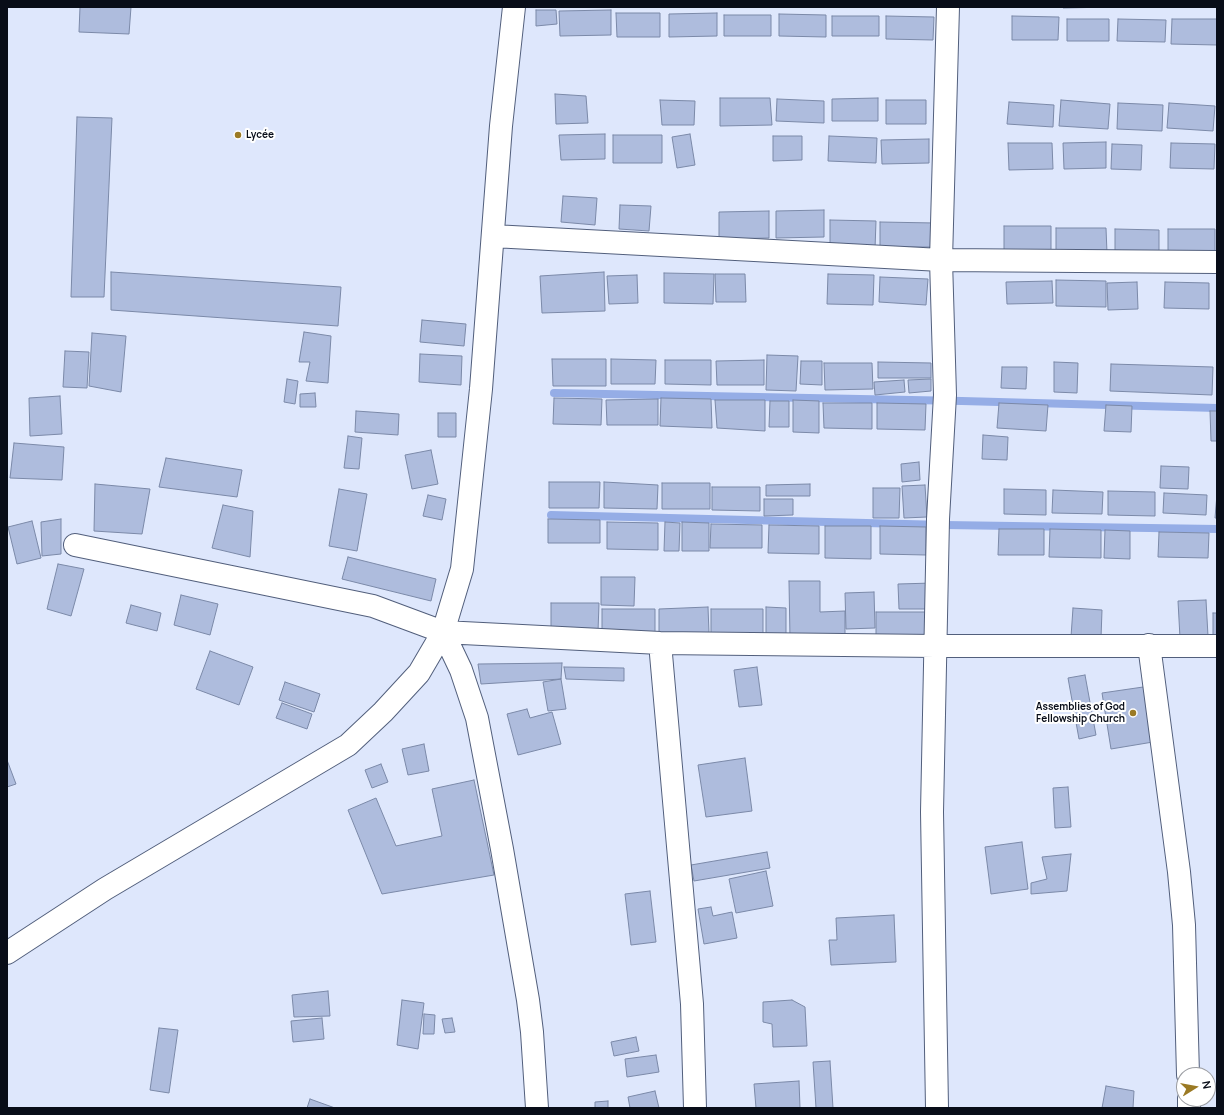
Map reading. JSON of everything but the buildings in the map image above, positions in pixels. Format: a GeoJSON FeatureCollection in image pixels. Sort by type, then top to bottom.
{"type":"FeatureCollection","features":[{"type":"Feature","properties":{"kind":"street"},"geometry":{"type":"LineString","coordinates":[[7,953],[105,889],[348,745],[383,712],[419,673],[443,632],[462,569],[481,389],[501,126],[514,7]]}},
{"type":"Feature","properties":{"kind":"street"},"geometry":{"type":"LineString","coordinates":[[937,1108],[932,812],[938,519],[945,395],[941,260],[948,7]]}},
{"type":"Feature","properties":{"kind":"street"},"geometry":{"type":"LineString","coordinates":[[493,236],[941,260],[1217,262]]}},
{"type":"Feature","properties":{"kind":"street"},"geometry":{"type":"LineString","coordinates":[[75,546],[373,606],[443,632],[660,643],[935,646],[1217,646]]}},
{"type":"Feature","properties":{"kind":"street"},"geometry":{"type":"LineString","coordinates":[[443,632],[461,670],[477,718],[528,1000],[532,1032],[537,1108]]}},
{"type":"Feature","properties":{"kind":"street"},"geometry":{"type":"LineString","coordinates":[[660,643],[692,1004],[695,1108]]}},
{"type":"Feature","properties":{"kind":"street"},"geometry":{"type":"LineString","coordinates":[[1149,645],[1178,865],[1184,925],[1188,1067]]}},
{"type":"Feature","properties":{"kind":"waterway"},"geometry":{"type":"LineString","coordinates":[[554,393],[962,401],[1217,408]]}},
{"type":"Feature","properties":{"kind":"waterway"},"geometry":{"type":"LineString","coordinates":[[551,515],[945,525],[1217,529]]}},
{"type":"Feature","properties":{"kind":"place","name":"Lycée"},"geometry":{"type":"Point","coordinates":[238,135]}},
{"type":"Feature","properties":{"kind":"place","name":"Assemblies of God Fellowship Church"},"geometry":{"type":"Point","coordinates":[1133,713]}}]}
